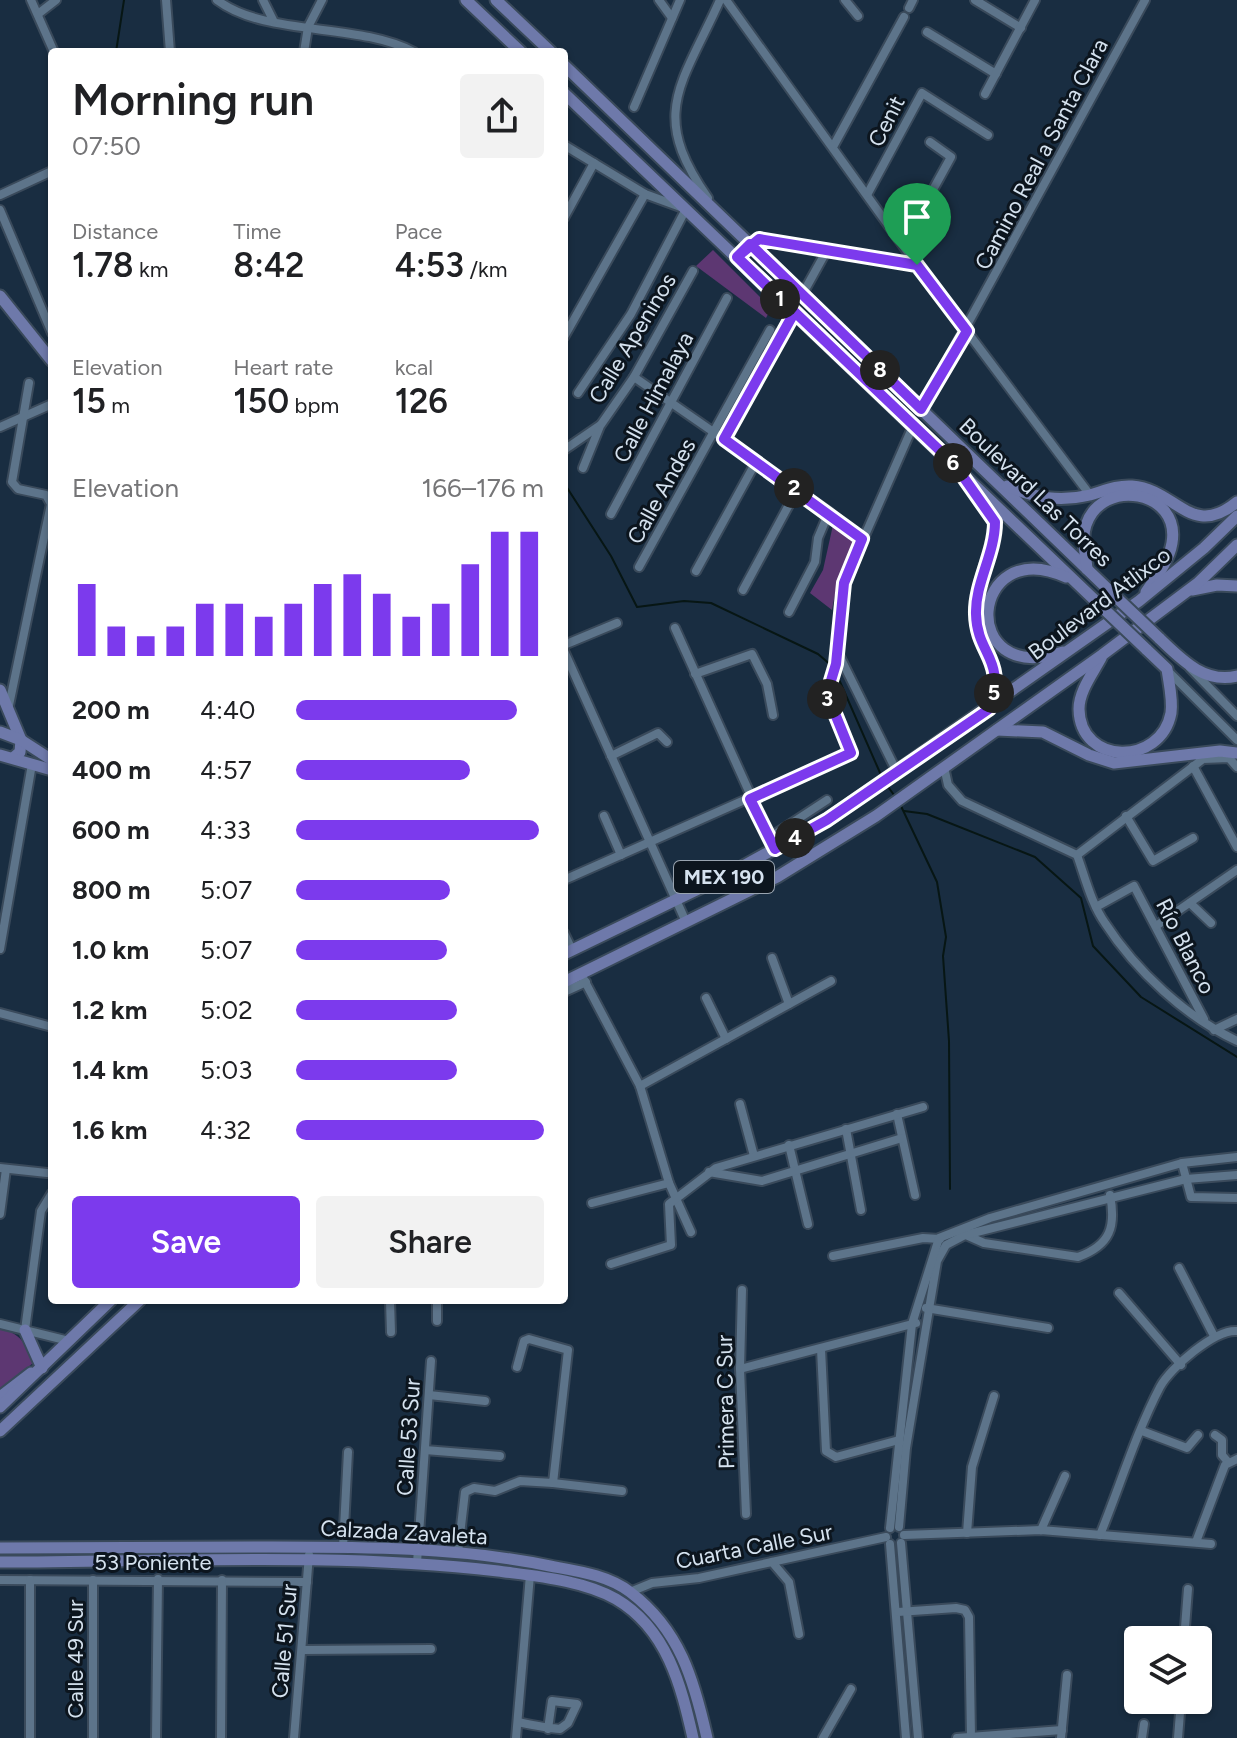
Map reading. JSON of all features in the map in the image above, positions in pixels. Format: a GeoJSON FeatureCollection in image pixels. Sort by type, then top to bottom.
{"type":"FeatureCollection","features":[{"type":"Feature","properties":{"kind":"main road"},"geometry":{"type":"LineString","coordinates":[[466,0],[517,48]]}},
{"type":"Feature","properties":{"kind":"main road"},"geometry":{"type":"LineString","coordinates":[[496,0],[547,48]]}},
{"type":"Feature","properties":{"kind":"main road","name":"Boulevard Las Torres"},"geometry":{"type":"LineString","coordinates":[[568,69],[1183,661]]}},
{"type":"Feature","properties":{"kind":"main road","name":"Boulevard Las Torres"},"geometry":{"type":"LineString","coordinates":[[568,97],[1167,669]]}},
{"type":"Feature","properties":{"kind":"main road"},"geometry":{"type":"LineString","coordinates":[[0,296],[48,356]]}},
{"type":"Feature","properties":{"kind":"main road"},"geometry":{"type":"LineString","coordinates":[[955,465],[995,522],[976,613],[978,632],[996,674],[989,709]]}},
{"type":"Feature","properties":{"kind":"main road"},"geometry":{"type":"LineString","coordinates":[[999,482],[1034,497],[1064,499],[1132,486],[1158,493],[1186,513],[1208,517],[1223,514],[1237,502]]}},
{"type":"Feature","properties":{"kind":"main road"},"geometry":{"type":"LineString","coordinates":[[1087,569],[1086,526],[1098,507],[1115,496],[1129,494],[1153,501],[1165,510],[1172,544],[1139,601]]}},
{"type":"Feature","properties":{"kind":"main road","name":"Boulevard Atlixco"},"geometry":{"type":"LineString","coordinates":[[568,952],[675,900],[876,787],[1139,601],[1204,548],[1237,516]]}},
{"type":"Feature","properties":{"kind":"main road","name":"Boulevard Atlixco"},"geometry":{"type":"LineString","coordinates":[[568,986],[777,877],[876,816],[1188,591],[1237,545]]}},
{"type":"Feature","properties":{"kind":"main road"},"geometry":{"type":"LineString","coordinates":[[1074,647],[1036,660],[1021,659],[996,643],[986,615],[994,588],[1016,571],[1043,570],[1076,582]]}},
{"type":"Feature","properties":{"kind":"main road"},"geometry":{"type":"LineString","coordinates":[[1188,591],[1217,585],[1237,586]]}},
{"type":"Feature","properties":{"kind":"main road"},"geometry":{"type":"LineString","coordinates":[[1102,655],[1081,695],[1079,709],[1089,737],[1114,753],[1143,750],[1165,730],[1172,704],[1167,669]]}},
{"type":"Feature","properties":{"kind":"main road"},"geometry":{"type":"LineString","coordinates":[[1183,661],[1212,677],[1237,676]]}},
{"type":"Feature","properties":{"kind":"main road"},"geometry":{"type":"LineString","coordinates":[[0,690],[21,740],[20,752],[13,758]]}},
{"type":"Feature","properties":{"kind":"main road"},"geometry":{"type":"LineString","coordinates":[[997,730],[1043,732],[1114,763],[1220,751],[1237,753]]}},
{"type":"Feature","properties":{"kind":"main road"},"geometry":{"type":"LineString","coordinates":[[0,732],[21,740],[48,764]]}},
{"type":"Feature","properties":{"kind":"main road"},"geometry":{"type":"LineString","coordinates":[[0,755],[48,766]]}},
{"type":"Feature","properties":{"kind":"main road"},"geometry":{"type":"LineString","coordinates":[[0,1407],[107,1304]]}},
{"type":"Feature","properties":{"kind":"main road"},"geometry":{"type":"LineString","coordinates":[[0,1431],[136,1304]]}},
{"type":"Feature","properties":{"kind":"main road"},"geometry":{"type":"LineString","coordinates":[[25,1330],[42,1368]]}},
{"type":"Feature","properties":{"kind":"main road"},"geometry":{"type":"LineString","coordinates":[[0,1397],[19,1380],[42,1368]]}},
{"type":"Feature","properties":{"kind":"main road"},"geometry":{"type":"LineString","coordinates":[[0,1439],[46,1396],[57,1377]]}},
{"type":"Feature","properties":{"kind":"main road","name":"Calzada Zavaleta"},"geometry":{"type":"LineString","coordinates":[[0,1548],[417,1549],[458,1552],[588,1574],[630,1592],[657,1615],[680,1646],[694,1680],[707,1738]]}},
{"type":"Feature","properties":{"kind":"main road","name":"Calzada Zavaleta"},"geometry":{"type":"LineString","coordinates":[[0,1562],[417,1563],[530,1575],[586,1587],[616,1599],[645,1623],[667,1652],[681,1685],[693,1738]]}},
{"type":"Feature","properties":{"kind":"street"},"geometry":{"type":"LineString","coordinates":[[31,0],[52,48]]}},
{"type":"Feature","properties":{"kind":"street"},"geometry":{"type":"LineString","coordinates":[[38,14],[56,0]]}},
{"type":"Feature","properties":{"kind":"street"},"geometry":{"type":"LineString","coordinates":[[166,0],[170,48]]}},
{"type":"Feature","properties":{"kind":"street"},"geometry":{"type":"LineString","coordinates":[[217,0],[247,15],[391,40],[406,48]]}},
{"type":"Feature","properties":{"kind":"street"},"geometry":{"type":"LineString","coordinates":[[263,0],[273,20]]}},
{"type":"Feature","properties":{"kind":"street"},"geometry":{"type":"LineString","coordinates":[[305,48],[308,27],[322,0]]}},
{"type":"Feature","properties":{"kind":"street"},"geometry":{"type":"LineString","coordinates":[[659,0],[672,18]]}},
{"type":"Feature","properties":{"kind":"street"},"geometry":{"type":"LineString","coordinates":[[634,107],[680,0]]}},
{"type":"Feature","properties":{"kind":"street"},"geometry":{"type":"LineString","coordinates":[[716,209],[679,152],[673,113],[720,0]]}},
{"type":"Feature","properties":{"kind":"street"},"geometry":{"type":"LineString","coordinates":[[726,0],[834,145],[917,265],[1090,495]]}},
{"type":"Feature","properties":{"kind":"street"},"geometry":{"type":"LineString","coordinates":[[845,0],[858,16]]}},
{"type":"Feature","properties":{"kind":"street"},"geometry":{"type":"LineString","coordinates":[[975,0],[1021,28]]}},
{"type":"Feature","properties":{"kind":"street"},"geometry":{"type":"LineString","coordinates":[[985,94],[1035,0]]}},
{"type":"Feature","properties":{"kind":"street","name":"Camino Real a Santa Clara"},"geometry":{"type":"LineString","coordinates":[[921,409],[967,331],[1145,0]]}},
{"type":"Feature","properties":{"kind":"street"},"geometry":{"type":"LineString","coordinates":[[834,145],[909,8]]}},
{"type":"Feature","properties":{"kind":"street"},"geometry":{"type":"LineString","coordinates":[[927,32],[996,74]]}},
{"type":"Feature","properties":{"kind":"street","name":"Cenit"},"geometry":{"type":"LineString","coordinates":[[868,193],[922,93],[988,135]]}},
{"type":"Feature","properties":{"kind":"street"},"geometry":{"type":"LineString","coordinates":[[903,244],[951,157],[930,142]]}},
{"type":"Feature","properties":{"kind":"street"},"geometry":{"type":"LineString","coordinates":[[568,147],[645,194],[686,209],[631,314],[578,393]]}},
{"type":"Feature","properties":{"kind":"street"},"geometry":{"type":"LineString","coordinates":[[568,211],[594,163]]}},
{"type":"Feature","properties":{"kind":"street"},"geometry":{"type":"LineString","coordinates":[[0,195],[48,173]]}},
{"type":"Feature","properties":{"kind":"street"},"geometry":{"type":"LineString","coordinates":[[568,330],[645,194]]}},
{"type":"Feature","properties":{"kind":"street"},"geometry":{"type":"LineString","coordinates":[[0,210],[48,324]]}},
{"type":"Feature","properties":{"kind":"street"},"geometry":{"type":"LineString","coordinates":[[737,257],[759,239],[917,265]]}},
{"type":"Feature","properties":{"kind":"street"},"geometry":{"type":"LineString","coordinates":[[802,295],[827,250]]}},
{"type":"Feature","properties":{"kind":"street","name":"Calle Apeninos"},"geometry":{"type":"LineString","coordinates":[[583,468],[600,426],[634,377],[693,271]]}},
{"type":"Feature","properties":{"kind":"street","name":"Calle Himalaya"},"geometry":{"type":"LineString","coordinates":[[611,514],[727,298]]}},
{"type":"Feature","properties":{"kind":"street"},"geometry":{"type":"LineString","coordinates":[[724,439],[794,313]]}},
{"type":"Feature","properties":{"kind":"street","name":"Calle Andes"},"geometry":{"type":"LineString","coordinates":[[639,567],[770,330]]}},
{"type":"Feature","properties":{"kind":"street"},"geometry":{"type":"LineString","coordinates":[[634,377],[829,512],[862,539]]}},
{"type":"Feature","properties":{"kind":"street"},"geometry":{"type":"LineString","coordinates":[[29,383],[12,482],[18,489],[46,495],[48,499]]}},
{"type":"Feature","properties":{"kind":"street"},"geometry":{"type":"LineString","coordinates":[[0,427],[48,406]]}},
{"type":"Feature","properties":{"kind":"street"},"geometry":{"type":"LineString","coordinates":[[568,447],[600,426]]}},
{"type":"Feature","properties":{"kind":"street"},"geometry":{"type":"LineString","coordinates":[[568,878],[851,753],[827,702],[836,664],[844,583],[913,426]]}},
{"type":"Feature","properties":{"kind":"street"},"geometry":{"type":"LineString","coordinates":[[696,571],[756,462]]}},
{"type":"Feature","properties":{"kind":"street"},"geometry":{"type":"LineString","coordinates":[[743,590],[797,490]]}},
{"type":"Feature","properties":{"kind":"street"},"geometry":{"type":"LineString","coordinates":[[789,612],[815,562],[818,538],[829,512]]}},
{"type":"Feature","properties":{"kind":"street"},"geometry":{"type":"LineString","coordinates":[[8,711],[48,518]]}},
{"type":"Feature","properties":{"kind":"street"},"geometry":{"type":"LineString","coordinates":[[568,646],[617,623]]}},
{"type":"Feature","properties":{"kind":"street"},"geometry":{"type":"LineString","coordinates":[[675,628],[772,843],[827,800]]}},
{"type":"Feature","properties":{"kind":"street"},"geometry":{"type":"LineString","coordinates":[[837,652],[895,774]]}},
{"type":"Feature","properties":{"kind":"street"},"geometry":{"type":"LineString","coordinates":[[695,674],[752,654],[767,684],[773,715]]}},
{"type":"Feature","properties":{"kind":"street"},"geometry":{"type":"LineString","coordinates":[[568,657],[686,922]]}},
{"type":"Feature","properties":{"kind":"street","name":"Boulevard Las Torres"},"geometry":{"type":"LineString","coordinates":[[1183,661],[1237,716]]}},
{"type":"Feature","properties":{"kind":"street","name":"Boulevard Las Torres"},"geometry":{"type":"LineString","coordinates":[[1167,669],[1237,740]]}},
{"type":"Feature","properties":{"kind":"street"},"geometry":{"type":"LineString","coordinates":[[611,756],[658,733],[667,742]]}},
{"type":"Feature","properties":{"kind":"street"},"geometry":{"type":"LineString","coordinates":[[1077,855],[1203,759],[1232,759],[1237,767]]}},
{"type":"Feature","properties":{"kind":"street"},"geometry":{"type":"LineString","coordinates":[[0,949],[32,764]]}},
{"type":"Feature","properties":{"kind":"street"},"geometry":{"type":"LineString","coordinates":[[1193,766],[1237,847]]}},
{"type":"Feature","properties":{"kind":"street"},"geometry":{"type":"LineString","coordinates":[[944,767],[948,785],[962,801],[1077,855],[1105,924],[1149,978],[1210,1027],[1237,1041]]}},
{"type":"Feature","properties":{"kind":"street"},"geometry":{"type":"LineString","coordinates":[[604,816],[621,855]]}},
{"type":"Feature","properties":{"kind":"street"},"geometry":{"type":"LineString","coordinates":[[1126,816],[1153,861],[1193,838]]}},
{"type":"Feature","properties":{"kind":"street"},"geometry":{"type":"LineString","coordinates":[[1156,926],[1234,872],[1237,883]]}},
{"type":"Feature","properties":{"kind":"street","name":"Río Blanco"},"geometry":{"type":"LineString","coordinates":[[1096,907],[1134,886],[1210,1027]]}},
{"type":"Feature","properties":{"kind":"street"},"geometry":{"type":"LineString","coordinates":[[1190,903],[1211,923]]}},
{"type":"Feature","properties":{"kind":"street"},"geometry":{"type":"LineString","coordinates":[[772,958],[789,1004]]}},
{"type":"Feature","properties":{"kind":"street"},"geometry":{"type":"LineString","coordinates":[[584,978],[640,1086],[669,1183],[691,1232]]}},
{"type":"Feature","properties":{"kind":"street"},"geometry":{"type":"LineString","coordinates":[[1164,990],[1182,980]]}},
{"type":"Feature","properties":{"kind":"street"},"geometry":{"type":"LineString","coordinates":[[640,1086],[831,981]]}},
{"type":"Feature","properties":{"kind":"street"},"geometry":{"type":"LineString","coordinates":[[706,998],[726,1039]]}},
{"type":"Feature","properties":{"kind":"street"},"geometry":{"type":"LineString","coordinates":[[0,1013],[48,1026]]}},
{"type":"Feature","properties":{"kind":"street"},"geometry":{"type":"LineString","coordinates":[[1210,1027],[1237,1019]]}},
{"type":"Feature","properties":{"kind":"street"},"geometry":{"type":"LineString","coordinates":[[740,1104],[754,1156]]}},
{"type":"Feature","properties":{"kind":"street"},"geometry":{"type":"LineString","coordinates":[[611,1264],[671,1245],[668,1207],[675,1197],[708,1172],[789,1145],[923,1107]]}},
{"type":"Feature","properties":{"kind":"street"},"geometry":{"type":"LineString","coordinates":[[897,1114],[915,1195]]}},
{"type":"Feature","properties":{"kind":"street"},"geometry":{"type":"LineString","coordinates":[[846,1129],[861,1210]]}},
{"type":"Feature","properties":{"kind":"street"},"geometry":{"type":"LineString","coordinates":[[708,1172],[762,1181],[902,1138]]}},
{"type":"Feature","properties":{"kind":"street"},"geometry":{"type":"LineString","coordinates":[[789,1145],[808,1224]]}},
{"type":"Feature","properties":{"kind":"street"},"geometry":{"type":"LineString","coordinates":[[833,1256],[939,1238],[990,1218],[1182,1163],[1237,1157]]}},
{"type":"Feature","properties":{"kind":"street"},"geometry":{"type":"LineString","coordinates":[[1182,1163],[1191,1197],[1237,1198]]}},
{"type":"Feature","properties":{"kind":"street"},"geometry":{"type":"LineString","coordinates":[[0,1214],[3,1168],[47,1173]]}},
{"type":"Feature","properties":{"kind":"street"},"geometry":{"type":"LineString","coordinates":[[901,1445],[926,1308],[937,1261],[946,1245],[965,1235],[1186,1179],[1237,1175]]}},
{"type":"Feature","properties":{"kind":"street"},"geometry":{"type":"LineString","coordinates":[[592,1203],[669,1183]]}},
{"type":"Feature","properties":{"kind":"street"},"geometry":{"type":"LineString","coordinates":[[965,1235],[984,1243],[1078,1257],[1088,1253],[1111,1230],[1114,1221],[1107,1185]]}},
{"type":"Feature","properties":{"kind":"street"},"geometry":{"type":"LineString","coordinates":[[25,1330],[41,1211],[48,1200]]}},
{"type":"Feature","properties":{"kind":"street"},"geometry":{"type":"LineString","coordinates":[[939,1238],[946,1245]]}},
{"type":"Feature","properties":{"kind":"street"},"geometry":{"type":"LineString","coordinates":[[918,1738],[899,1533],[901,1445],[912,1324],[939,1238]]}},
{"type":"Feature","properties":{"kind":"street"},"geometry":{"type":"LineString","coordinates":[[1179,1268],[1214,1336]]}},
{"type":"Feature","properties":{"kind":"street","name":"Primera C Sur"},"geometry":{"type":"LineString","coordinates":[[742,1290],[740,1369],[746,1514]]}},
{"type":"Feature","properties":{"kind":"street"},"geometry":{"type":"LineString","coordinates":[[1119,1293],[1181,1365]]}},
{"type":"Feature","properties":{"kind":"street"},"geometry":{"type":"LineString","coordinates":[[390,1304],[391,1332]]}},
{"type":"Feature","properties":{"kind":"street"},"geometry":{"type":"LineString","coordinates":[[437,1304],[437,1321]]}},
{"type":"Feature","properties":{"kind":"street"},"geometry":{"type":"LineString","coordinates":[[926,1308],[1048,1328]]}},
{"type":"Feature","properties":{"kind":"street"},"geometry":{"type":"LineString","coordinates":[[740,1369],[924,1321]]}},
{"type":"Feature","properties":{"kind":"street"},"geometry":{"type":"LineString","coordinates":[[0,1324],[69,1341]]}},
{"type":"Feature","properties":{"kind":"street"},"geometry":{"type":"LineString","coordinates":[[1100,1535],[1162,1384],[1214,1336],[1237,1331]]}},
{"type":"Feature","properties":{"kind":"street"},"geometry":{"type":"LineString","coordinates":[[517,1367],[524,1341],[529,1339],[568,1350],[553,1483]]}},
{"type":"Feature","properties":{"kind":"street"},"geometry":{"type":"LineString","coordinates":[[821,1349],[826,1451],[836,1457],[901,1445]]}},
{"type":"Feature","properties":{"kind":"street","name":"Calle 53 Sur"},"geometry":{"type":"LineString","coordinates":[[417,1563],[431,1361]]}},
{"type":"Feature","properties":{"kind":"street"},"geometry":{"type":"LineString","coordinates":[[429,1395],[485,1401]]}},
{"type":"Feature","properties":{"kind":"street"},"geometry":{"type":"LineString","coordinates":[[967,1533],[972,1467],[994,1396]]}},
{"type":"Feature","properties":{"kind":"street"},"geometry":{"type":"LineString","coordinates":[[1142,1431],[1187,1448],[1198,1435]]}},
{"type":"Feature","properties":{"kind":"street"},"geometry":{"type":"LineString","coordinates":[[1196,1542],[1233,1460],[1222,1455],[1222,1440],[1215,1435]]}},
{"type":"Feature","properties":{"kind":"street"},"geometry":{"type":"LineString","coordinates":[[425,1450],[500,1456]]}},
{"type":"Feature","properties":{"kind":"street"},"geometry":{"type":"LineString","coordinates":[[343,1547],[348,1452]]}},
{"type":"Feature","properties":{"kind":"street"},"geometry":{"type":"LineString","coordinates":[[1041,1530],[1065,1476]]}},
{"type":"Feature","properties":{"kind":"street"},"geometry":{"type":"LineString","coordinates":[[458,1552],[465,1492],[474,1488],[495,1491],[520,1481],[622,1491]]}},
{"type":"Feature","properties":{"kind":"street","name":"Cuarta Calle Sur"},"geometry":{"type":"LineString","coordinates":[[630,1592],[652,1583],[699,1578],[888,1540],[899,1533],[1041,1530],[1211,1544]]}},
{"type":"Feature","properties":{"kind":"street"},"geometry":{"type":"LineString","coordinates":[[899,1533],[888,1540],[898,1612],[906,1738]]}},
{"type":"Feature","properties":{"kind":"street","name":"Calle 51 Sur"},"geometry":{"type":"LineString","coordinates":[[294,1738],[309,1547]]}},
{"type":"Feature","properties":{"kind":"street"},"geometry":{"type":"LineString","coordinates":[[772,1562],[789,1582],[799,1634]]}},
{"type":"Feature","properties":{"kind":"street"},"geometry":{"type":"LineString","coordinates":[[516,1738],[530,1575]]}},
{"type":"Feature","properties":{"kind":"street"},"geometry":{"type":"LineString","coordinates":[[156,1738],[158,1579]]}},
{"type":"Feature","properties":{"kind":"street","name":"53 Poniente"},"geometry":{"type":"LineString","coordinates":[[0,1580],[307,1582]]}},
{"type":"Feature","properties":{"kind":"street"},"geometry":{"type":"LineString","coordinates":[[30,1580],[30,1738]]}},
{"type":"Feature","properties":{"kind":"street","name":"Calle 49 Sur"},"geometry":{"type":"LineString","coordinates":[[93,1580],[93,1738]]}},
{"type":"Feature","properties":{"kind":"street"},"geometry":{"type":"LineString","coordinates":[[221,1738],[222,1580]]}},
{"type":"Feature","properties":{"kind":"street"},"geometry":{"type":"LineString","coordinates":[[1185,1626],[1188,1589]]}},
{"type":"Feature","properties":{"kind":"street"},"geometry":{"type":"LineString","coordinates":[[898,1612],[965,1610],[969,1617],[971,1737]]}},
{"type":"Feature","properties":{"kind":"street"},"geometry":{"type":"LineString","coordinates":[[302,1650],[431,1649]]}},
{"type":"Feature","properties":{"kind":"street"},"geometry":{"type":"LineString","coordinates":[[957,1738],[1062,1734],[1067,1675]]}},
{"type":"Feature","properties":{"kind":"street"},"geometry":{"type":"LineString","coordinates":[[823,1738],[851,1689]]}},
{"type":"Feature","properties":{"kind":"street"},"geometry":{"type":"LineString","coordinates":[[1178,1738],[1180,1714]]}},
{"type":"Feature","properties":{"kind":"street"},"geometry":{"type":"LineString","coordinates":[[518,1722],[548,1729]]}},
{"type":"Feature","properties":{"kind":"street"},"geometry":{"type":"LineString","coordinates":[[1142,1738],[1144,1724]]}},
{"type":"Feature","properties":{"kind":"shaded area"},"geometry":{"type":"Polygon","coordinates":[[[713,250],[771,308],[766,318],[696,266],[713,250]]]}},
{"type":"Feature","properties":{"kind":"shaded area"},"geometry":{"type":"Polygon","coordinates":[[[833,525],[854,543],[836,589],[832,610],[810,593],[823,570],[833,525]]]}},
{"type":"Feature","properties":{"kind":"shaded area"},"geometry":{"type":"Polygon","coordinates":[[[0,1328],[22,1340],[34,1362],[0,1392],[0,1328]]]}},
{"type":"Feature","properties":{"kind":"waterway"},"geometry":{"type":"LineString","coordinates":[[117,48],[124,0]]}},
{"type":"Feature","properties":{"kind":"waterway"},"geometry":{"type":"LineString","coordinates":[[568,489],[611,556],[637,607],[684,601],[711,603],[818,654],[832,666]]}},
{"type":"Feature","properties":{"kind":"waterway"},"geometry":{"type":"LineString","coordinates":[[837,675],[881,775]]}},
{"type":"Feature","properties":{"kind":"waterway"},"geometry":{"type":"LineString","coordinates":[[886,784],[894,795]]}},
{"type":"Feature","properties":{"kind":"waterway"},"geometry":{"type":"LineString","coordinates":[[900,804],[937,882],[946,937],[943,956],[949,1041],[950,1189]]}},
{"type":"Feature","properties":{"kind":"waterway"},"geometry":{"type":"LineString","coordinates":[[904,811],[927,814],[1035,857],[1081,898],[1093,946],[1141,997],[1237,1057]]}},
{"type":"Feature","properties":{"kind":"route"},"geometry":{"type":"LineString","coordinates":[[917,265],[759,239],[750,244],[737,257],[794,313],[724,439],[829,512],[862,539],[844,583],[836,664],[827,694],[827,702],[851,753],[750,799],[775,849],[827,820],[989,709],[996,674],[978,632],[976,613],[995,522],[955,465],[737,257],[750,244],[921,409],[967,331],[917,265]]}}]}
